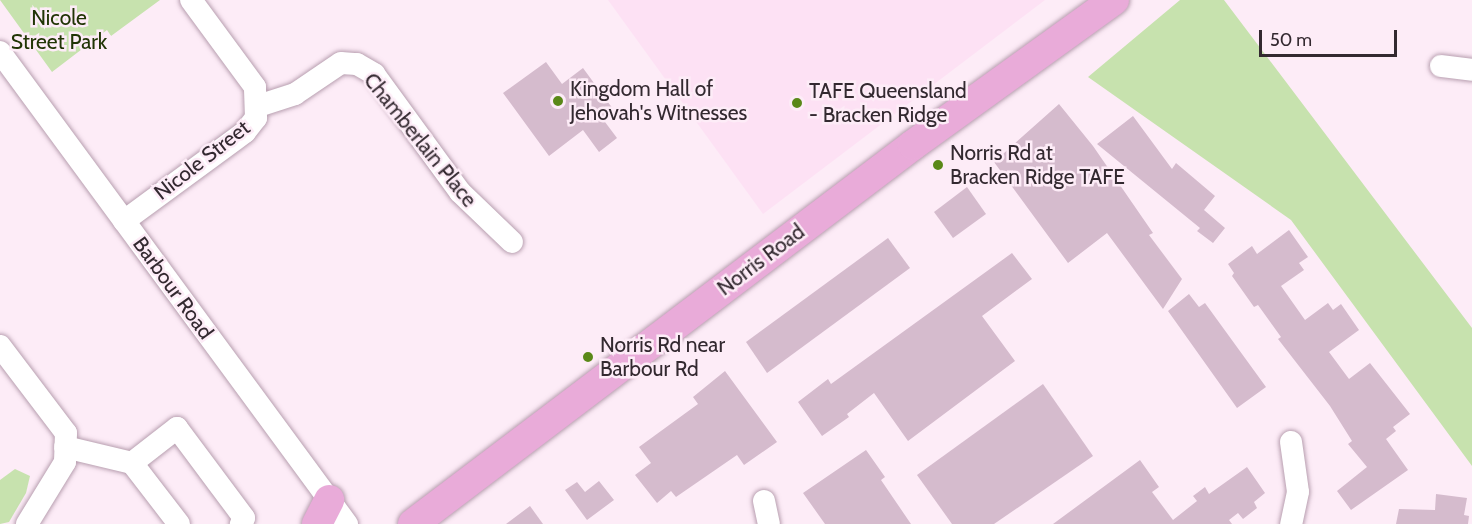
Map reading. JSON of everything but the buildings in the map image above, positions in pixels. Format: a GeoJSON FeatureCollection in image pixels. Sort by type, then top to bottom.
{"type":"FeatureCollection","features":[{"type":"Feature","properties":{"kind":"main road","name":"Norris Road"},"geometry":{"type":"LineString","coordinates":[[413,524],[878,172],[1114,0]]}},
{"type":"Feature","properties":{"kind":"street","name":"Nicole Street"},"geometry":{"type":"LineString","coordinates":[[123,221],[245,132],[256,118],[258,106],[255,87],[191,0]]}},
{"type":"Feature","properties":{"kind":"street","name":"Barbour Road"},"geometry":{"type":"LineString","coordinates":[[0,52],[123,221],[323,512],[347,524]]}},
{"type":"Feature","properties":{"kind":"street","name":"Chamberlain Place"},"geometry":{"type":"LineString","coordinates":[[258,106],[295,94],[341,63],[357,64],[374,74],[460,192],[512,242]]}},
{"type":"Feature","properties":{"kind":"street"},"geometry":{"type":"LineString","coordinates":[[1441,66],[1472,70]]}},
{"type":"Feature","properties":{"kind":"street"},"geometry":{"type":"LineString","coordinates":[[0,346],[66,433],[65,462],[27,524]]}},
{"type":"Feature","properties":{"kind":"street"},"geometry":{"type":"LineString","coordinates":[[132,463],[177,428],[244,518],[241,524]]}},
{"type":"Feature","properties":{"kind":"street"},"geometry":{"type":"LineString","coordinates":[[1291,442],[1298,492],[1291,524]]}},
{"type":"Feature","properties":{"kind":"street"},"geometry":{"type":"LineString","coordinates":[[65,447],[132,463],[179,524]]}},
{"type":"Feature","properties":{"kind":"street"},"geometry":{"type":"LineString","coordinates":[[764,501],[769,524]]}},
{"type":"Feature","properties":{"kind":"shaded area","name":"TAFE Queensland - Bracken Ridge"},"geometry":{"type":"Polygon","coordinates":[[[608,0],[1045,0],[763,214],[608,0]]]}},
{"type":"Feature","properties":{"kind":"green space","name":"Nicole Street Park"},"geometry":{"type":"Polygon","coordinates":[[[0,0],[160,0],[111,36],[107,30],[52,72],[0,0]]]}},
{"type":"Feature","properties":{"kind":"green space"},"geometry":{"type":"Polygon","coordinates":[[[1180,0],[1224,0],[1472,328],[1472,466],[1291,220],[1088,77],[1180,0]]]}},
{"type":"Feature","properties":{"kind":"green space"},"geometry":{"type":"Polygon","coordinates":[[[15,469],[30,476],[26,493],[9,522],[0,524],[0,480],[15,469]]]}},
{"type":"Feature","properties":{"kind":"place","name":"Kingdom Hall of Jehovah's Witnesses"},"geometry":{"type":"Point","coordinates":[558,101]}},
{"type":"Feature","properties":{"kind":"place","name":"TAFE Queensland - Bracken Ridge"},"geometry":{"type":"Point","coordinates":[797,103]}},
{"type":"Feature","properties":{"kind":"place","name":"Norris Rd at Bracken Ridge TAFE"},"geometry":{"type":"Point","coordinates":[938,165]}},
{"type":"Feature","properties":{"kind":"place","name":"Norris Rd near Barbour Rd"},"geometry":{"type":"Point","coordinates":[588,357]}}]}
